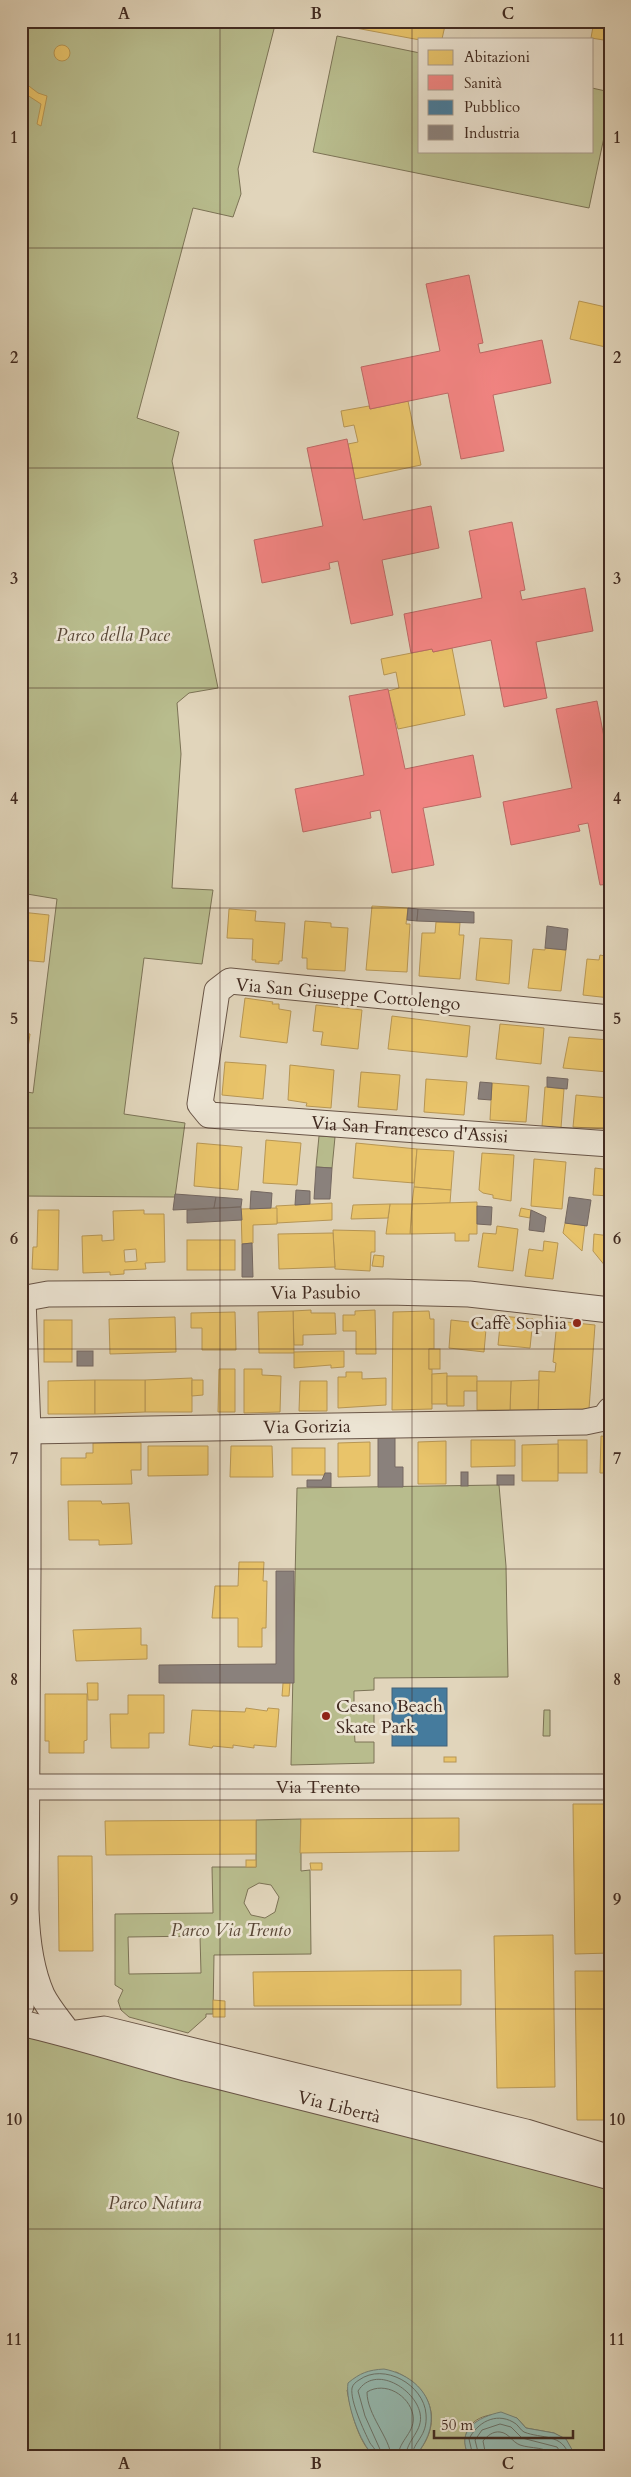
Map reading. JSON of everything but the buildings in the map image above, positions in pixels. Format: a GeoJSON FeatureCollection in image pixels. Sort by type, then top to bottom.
{"type":"FeatureCollection","features":[{"type":"Feature","properties":{"kind":"street","name":"Via San Giuseppe Cottolengo"},"geometry":{"type":"LineString","coordinates":[[209,1115],[200,1104],[217,991],[230,982],[610,1018]]}},
{"type":"Feature","properties":{"kind":"street","name":"Via San Francesco d'Assisi"},"geometry":{"type":"LineString","coordinates":[[209,1115],[610,1144]]}},
{"type":"Feature","properties":{"kind":"street","name":"Via Pasubio"},"geometry":{"type":"LineString","coordinates":[[22,1299],[48,1294],[397,1292],[469,1294],[610,1310]]}},
{"type":"Feature","properties":{"kind":"street"},"geometry":{"type":"LineString","coordinates":[[21,2006],[28,1949],[23,1869],[26,1786],[24,1728],[28,1431],[22,1299]]}},
{"type":"Feature","properties":{"kind":"street","name":"Via Gorizia"},"geometry":{"type":"LineString","coordinates":[[28,1431],[586,1422],[604,1418],[610,1410]]}},
{"type":"Feature","properties":{"kind":"street","name":"Via Trento"},"geometry":{"type":"LineString","coordinates":[[26,1786],[610,1787]]}},
{"type":"Feature","properties":{"kind":"street"},"geometry":{"type":"LineString","coordinates":[[28,1949],[42,1995],[69,2034]]}},
{"type":"Feature","properties":{"kind":"street","name":"Via Libertà"},"geometry":{"type":"LineString","coordinates":[[21,2023],[69,2034],[103,2046],[473,2139],[610,2177]]}},
{"type":"Feature","properties":{"kind":"street","name":"Via Libertà"},"geometry":{"type":"LineString","coordinates":[[69,2034],[104,2029],[122,2033],[526,2132],[610,2158]]}},
{"type":"Feature","properties":{"kind":"green space","name":"Parco della Pace"},"geometry":{"type":"Polygon","coordinates":[[[21,21],[256,21],[275,25],[238,169],[241,194],[233,217],[193,208],[137,418],[179,432],[172,461],[218,688],[189,693],[177,703],[181,754],[172,888],[213,890],[202,964],[144,958],[124,1114],[185,1123],[175,1197],[21,1196],[21,1091],[33,1093],[57,899],[21,893],[21,21]]]}},
{"type":"Feature","properties":{"kind":"green space"},"geometry":{"type":"Polygon","coordinates":[[[337,36],[418,53],[418,152],[594,152],[594,88],[610,92],[610,109],[589,208],[313,152],[337,36]]]}},
{"type":"Feature","properties":{"kind":"green space"},"geometry":{"type":"Polygon","coordinates":[[[319,1136],[335,1137],[332,1168],[316,1167],[319,1136]]]}},
{"type":"Feature","properties":{"kind":"green space"},"geometry":{"type":"Polygon","coordinates":[[[499,1485],[506,1566],[508,1677],[374,1678],[374,1690],[354,1691],[354,1708],[374,1708],[374,1725],[354,1726],[355,1742],[374,1742],[374,1763],[291,1765],[297,1488],[499,1485]]]}},
{"type":"Feature","properties":{"kind":"green space"},"geometry":{"type":"Polygon","coordinates":[[[544,1710],[550,1710],[550,1736],[543,1736],[544,1710]]]}},
{"type":"Feature","properties":{"kind":"green space","name":"Parco Via Trento"},"geometry":{"type":"Polygon","coordinates":[[[301,1819],[301,1871],[310,1870],[311,1954],[214,1955],[213,2014],[206,2014],[206,2017],[188,2033],[129,2017],[121,2010],[118,2001],[123,1990],[115,1985],[115,1914],[213,1913],[212,1867],[256,1867],[256,1820],[301,1819]],[[259,1883],[248,1889],[244,1903],[251,1915],[265,1918],[275,1912],[279,1897],[271,1885],[259,1883]],[[200,1936],[128,1937],[129,1974],[201,1973],[200,1936]]]}},
{"type":"Feature","properties":{"kind":"green space","name":"Parco Natura"},"geometry":{"type":"Polygon","coordinates":[[[21,2034],[610,2184],[610,2456],[573,2456],[574,2453],[565,2439],[554,2433],[526,2428],[517,2418],[493,2415],[479,2418],[470,2426],[465,2437],[466,2450],[469,2456],[415,2456],[424,2444],[429,2432],[430,2408],[419,2388],[409,2379],[396,2372],[347,2390],[359,2435],[374,2456],[21,2456],[21,2034]]]}},
{"type":"Feature","properties":{"kind":"water"},"geometry":{"type":"Polygon","coordinates":[[[384,2369],[400,2374],[412,2381],[422,2391],[428,2402],[431,2415],[430,2428],[425,2442],[415,2456],[374,2456],[364,2442],[351,2411],[348,2383],[364,2373],[384,2369]]]}},
{"type":"Feature","properties":{"kind":"water"},"geometry":{"type":"Polygon","coordinates":[[[501,2412],[517,2418],[526,2428],[554,2433],[566,2439],[574,2453],[573,2456],[469,2456],[465,2447],[465,2439],[471,2426],[484,2417],[501,2412]]]}},
{"type":"Feature","properties":{"kind":"place","name":"Caffè Sophia"},"geometry":{"type":"Point","coordinates":[577,1323]}},
{"type":"Feature","properties":{"kind":"place","name":"Cesano Beach Skate Park"},"geometry":{"type":"Point","coordinates":[326,1716]}}]}
